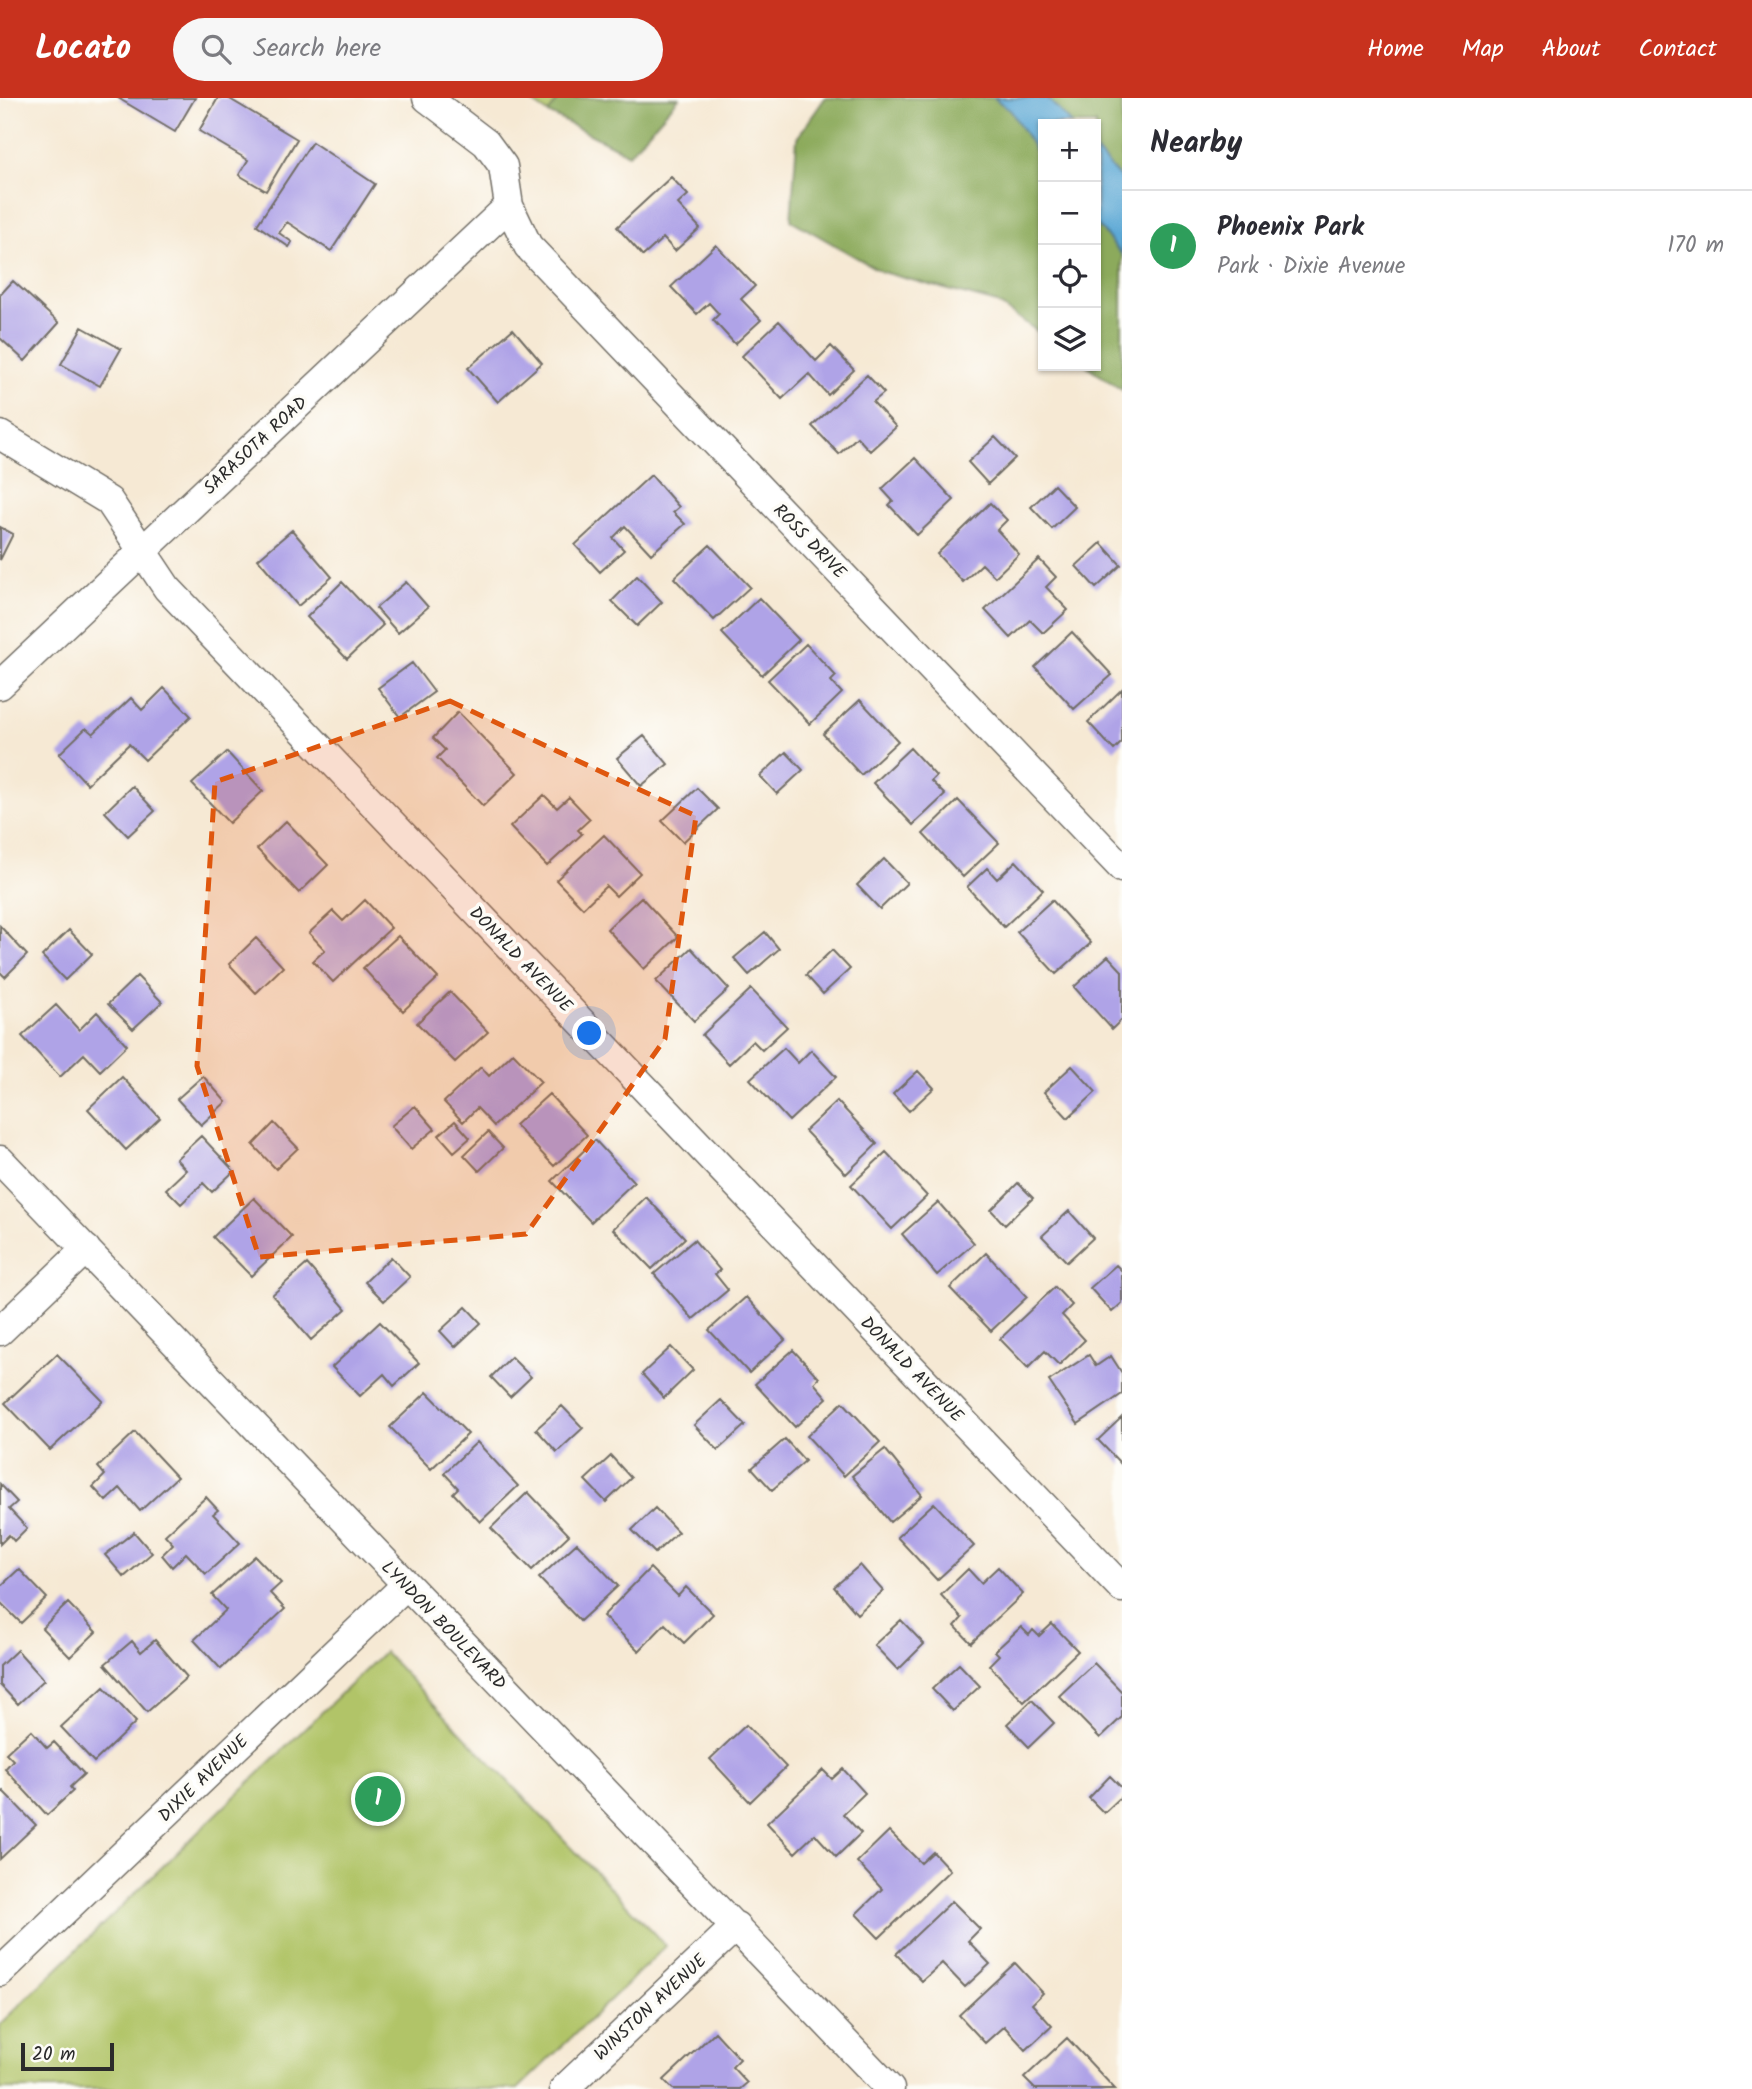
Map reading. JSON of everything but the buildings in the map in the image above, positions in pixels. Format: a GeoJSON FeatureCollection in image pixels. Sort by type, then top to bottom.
{"type":"FeatureCollection","features":[{"type":"Feature","properties":{"kind":"street","name":"ROSS DRIVE"},"geometry":{"type":"LineString","coordinates":[[427,98],[486,143],[503,166],[509,206],[528,246],[1122,868]]}},
{"type":"Feature","properties":{"kind":"street","name":"SARASOTA ROAD"},"geometry":{"type":"LineString","coordinates":[[0,685],[509,206]]}},
{"type":"Feature","properties":{"kind":"street","name":"DONALD AVENUE"},"geometry":{"type":"LineString","coordinates":[[0,435],[109,501],[167,588],[1122,1588]]}},
{"type":"Feature","properties":{"kind":"street","name":"LYNDON BOULEVARD"},"geometry":{"type":"LineString","coordinates":[[0,1160],[890,2089]]}},
{"type":"Feature","properties":{"kind":"street"},"geometry":{"type":"LineString","coordinates":[[0,1331],[86,1250]]}},
{"type":"Feature","properties":{"kind":"street","name":"DIXIE AVENUE"},"geometry":{"type":"LineString","coordinates":[[0,1972],[406,1585]]}},
{"type":"Feature","properties":{"kind":"street","name":"WINSTON AVENUE"},"geometry":{"type":"LineString","coordinates":[[564,2089],[736,1926]]}},
{"type":"Feature","properties":{"kind":"highlighted area"},"geometry":{"type":"Polygon","coordinates":[[[450,701],[696,816],[665,1039],[526,1234],[259,1257],[197,1066],[215,782],[450,701]]]}},
{"type":"Feature","properties":{"kind":"green space"},"geometry":{"type":"Polygon","coordinates":[[[526,98],[560,98],[548,113],[526,98]]]}},
{"type":"Feature","properties":{"kind":"green space"},"geometry":{"type":"Polygon","coordinates":[[[560,98],[679,98],[629,154],[548,113],[560,98]]]}},
{"type":"Feature","properties":{"kind":"green space"},"geometry":{"type":"Polygon","coordinates":[[[825,98],[1122,98],[1122,390],[1094,371],[1101,371],[1101,119],[1038,119],[1038,332],[997,303],[882,272],[791,220],[797,138],[825,98]]]}},
{"type":"Feature","properties":{"kind":"green space"},"geometry":{"type":"Polygon","coordinates":[[[384,1652],[666,1946],[518,2089],[0,2089],[0,2024],[384,1652]]]}},
{"type":"Feature","properties":{"kind":"water"},"geometry":{"type":"Polygon","coordinates":[[[994,98],[1047,98],[1067,119],[1038,119],[1038,155],[1011,111],[994,98]]]}},
{"type":"Feature","properties":{"kind":"water"},"geometry":{"type":"Polygon","coordinates":[[[1101,157],[1122,180],[1122,255],[1101,229],[1101,157]]]}},
{"type":"Feature","properties":{"kind":"place","name":"Phoenix Park"},"geometry":{"type":"Point","coordinates":[378,1799]}}]}
